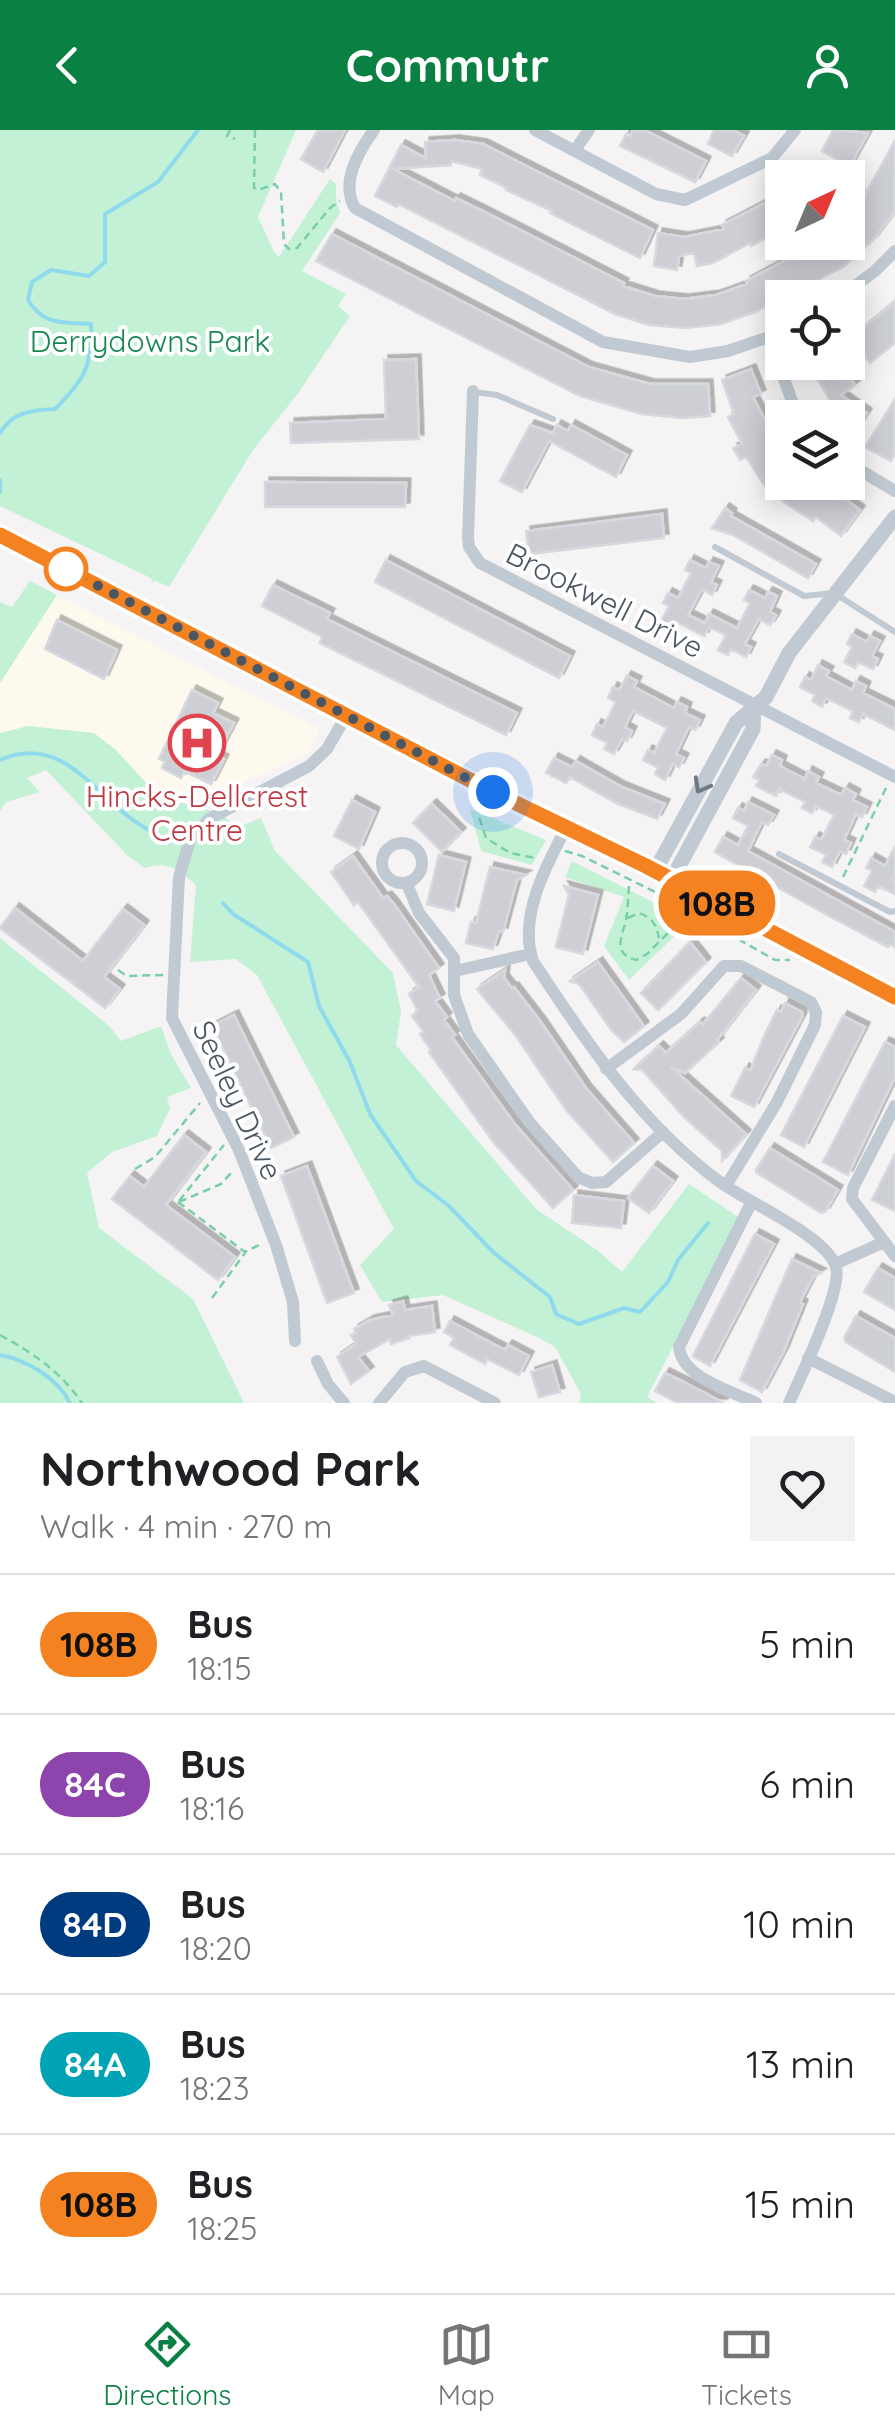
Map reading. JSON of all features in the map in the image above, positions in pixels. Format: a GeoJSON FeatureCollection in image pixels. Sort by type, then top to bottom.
{"type":"FeatureCollection","features":[{"type":"Feature","properties":{"kind":"main road"},"geometry":{"type":"LineString","coordinates":[[0,535],[895,997]]}},
{"type":"Feature","properties":{"kind":"street"},"geometry":{"type":"LineString","coordinates":[[374,130],[350,176],[348,196],[355,208],[603,342],[690,357],[765,339]]}},
{"type":"Feature","properties":{"kind":"street"},"geometry":{"type":"LineString","coordinates":[[534,130],[656,194],[685,200],[772,158],[795,130]]}},
{"type":"Feature","properties":{"kind":"street"},"geometry":{"type":"LineString","coordinates":[[575,150],[589,130]]}},
{"type":"Feature","properties":{"kind":"street"},"geometry":{"type":"LineString","coordinates":[[863,280],[895,251]]}},
{"type":"Feature","properties":{"kind":"street","name":"Brookwell Drive"},"geometry":{"type":"LineString","coordinates":[[473,391],[468,531],[474,557],[754,707]]}},
{"type":"Feature","properties":{"kind":"street"},"geometry":{"type":"LineString","coordinates":[[865,473],[895,491]]}},
{"type":"Feature","properties":{"kind":"street"},"geometry":{"type":"LineString","coordinates":[[664,875],[736,723],[766,697],[778,669],[895,517]]}},
{"type":"Feature","properties":{"kind":"street"},"geometry":{"type":"LineString","coordinates":[[754,707],[891,783]]}},
{"type":"Feature","properties":{"kind":"street","name":"Seeley Drive"},"geometry":{"type":"LineString","coordinates":[[294,1341],[296,1317],[290,1284],[274,1239],[231,1135],[172,1018],[179,876],[190,840],[209,819],[309,766],[327,749],[346,716]]}},
{"type":"Feature","properties":{"kind":"street"},"geometry":{"type":"LineString","coordinates":[[566,828],[548,862],[532,907],[530,954],[606,1069],[663,1132],[693,1162],[726,1186],[821,1246],[835,1264],[838,1276],[832,1298],[790,1403]]}},
{"type":"Feature","properties":{"kind":"street"},"geometry":{"type":"LineString","coordinates":[[407,884],[419,913],[454,958],[454,995],[468,1034],[530,1123],[578,1177],[592,1183],[606,1182],[663,1132]]}},
{"type":"Feature","properties":{"kind":"street"},"geometry":{"type":"LineString","coordinates":[[455,971],[530,954]]}},
{"type":"Feature","properties":{"kind":"street"},"geometry":{"type":"LineString","coordinates":[[606,1069],[681,1014],[717,971],[729,964],[811,1002],[816,1012],[815,1025],[777,1102],[726,1186]]}},
{"type":"Feature","properties":{"kind":"street"},"geometry":{"type":"LineString","coordinates":[[895,1106],[852,1199],[895,1256]]}},
{"type":"Feature","properties":{"kind":"street"},"geometry":{"type":"LineString","coordinates":[[752,1203],[679,1352],[689,1370],[756,1403]]}},
{"type":"Feature","properties":{"kind":"street"},"geometry":{"type":"LineString","coordinates":[[835,1264],[884,1242]]}},
{"type":"Feature","properties":{"kind":"street"},"geometry":{"type":"LineString","coordinates":[[808,1358],[895,1402]]}},
{"type":"Feature","properties":{"kind":"street"},"geometry":{"type":"LineString","coordinates":[[318,1360],[328,1384],[344,1403]]}},
{"type":"Feature","properties":{"kind":"street"},"geometry":{"type":"LineString","coordinates":[[378,1403],[405,1372],[424,1366],[495,1403]]}},
{"type":"Feature","properties":{"kind":"lane"},"geometry":{"type":"LineString","coordinates":[[473,391],[497,395],[553,418]]}},
{"type":"Feature","properties":{"kind":"lane"},"geometry":{"type":"LineString","coordinates":[[715,546],[804,596],[834,593],[895,632]]}},
{"type":"Feature","properties":{"kind":"lane"},"geometry":{"type":"LineString","coordinates":[[779,854],[890,912],[895,911]]}},
{"type":"Feature","properties":{"kind":"path"},"geometry":{"type":"LineString","coordinates":[[230,130],[227,136],[235,138]]}},
{"type":"Feature","properties":{"kind":"path"},"geometry":{"type":"LineString","coordinates":[[255,130],[254,188],[275,184],[282,192],[284,244],[289,250],[297,248],[330,208],[348,196]]}},
{"type":"Feature","properties":{"kind":"path"},"geometry":{"type":"LineString","coordinates":[[844,873],[891,783]]}},
{"type":"Feature","properties":{"kind":"path"},"geometry":{"type":"LineString","coordinates":[[484,806],[479,818],[486,838],[510,853],[548,862]]}},
{"type":"Feature","properties":{"kind":"path"},"geometry":{"type":"LineString","coordinates":[[556,848],[582,856],[646,888],[775,960],[792,960]]}},
{"type":"Feature","properties":{"kind":"path"},"geometry":{"type":"LineString","coordinates":[[629,886],[619,941],[627,958],[636,960],[685,916]]}},
{"type":"Feature","properties":{"kind":"path"},"geometry":{"type":"LineString","coordinates":[[626,918],[639,913],[649,917],[656,924],[660,941]]}},
{"type":"Feature","properties":{"kind":"path"},"geometry":{"type":"LineString","coordinates":[[118,970],[127,976],[172,975]]}},
{"type":"Feature","properties":{"kind":"path"},"geometry":{"type":"LineString","coordinates":[[135,1169],[155,1157],[209,1092]]}},
{"type":"Feature","properties":{"kind":"path"},"geometry":{"type":"LineString","coordinates":[[178,1202],[231,1135]]}},
{"type":"Feature","properties":{"kind":"path"},"geometry":{"type":"LineString","coordinates":[[178,1202],[222,1184],[242,1161]]}},
{"type":"Feature","properties":{"kind":"path"},"geometry":{"type":"LineString","coordinates":[[178,1202],[245,1252]]}},
{"type":"Feature","properties":{"kind":"path"},"geometry":{"type":"LineString","coordinates":[[212,1298],[245,1252],[274,1239]]}},
{"type":"Feature","properties":{"kind":"path"},"geometry":{"type":"LineString","coordinates":[[0,1335],[26,1349],[66,1380],[82,1403]]}},
{"type":"Feature","properties":{"kind":"shaded area"},"geometry":{"type":"Polygon","coordinates":[[[57,595],[320,729],[308,754],[192,804],[169,802],[115,749],[28,726],[0,733],[0,683],[57,595]]]}},
{"type":"Feature","properties":{"kind":"green space","name":"Derrydowns Park"},"geometry":{"type":"Polygon","coordinates":[[[0,130],[296,130],[258,217],[279,257],[330,179],[336,184],[340,213],[302,271],[346,294],[338,306],[350,316],[299,392],[253,450],[169,587],[154,580],[152,583],[151,578],[0,506],[0,130]]]}},
{"type":"Feature","properties":{"kind":"green space"},"geometry":{"type":"Polygon","coordinates":[[[30,581],[57,595],[0,683],[0,602],[12,607],[30,581]]]}},
{"type":"Feature","properties":{"kind":"green space"},"geometry":{"type":"Polygon","coordinates":[[[28,726],[94,733],[169,802],[192,804],[224,816],[236,828],[261,818],[275,851],[393,973],[401,1012],[396,1045],[536,1209],[622,1272],[689,1184],[740,1218],[647,1397],[657,1403],[579,1403],[581,1394],[554,1346],[443,1295],[382,1302],[360,1265],[394,1229],[257,975],[236,959],[190,962],[196,885],[173,868],[145,868],[128,856],[46,770],[27,778],[40,792],[6,802],[0,811],[0,733],[28,726]]]}},
{"type":"Feature","properties":{"kind":"green space"},"geometry":{"type":"Polygon","coordinates":[[[470,809],[546,840],[532,865],[481,851],[470,809]]]}},
{"type":"Feature","properties":{"kind":"green space"},"geometry":{"type":"Polygon","coordinates":[[[572,861],[690,921],[629,980],[604,946],[624,897],[565,877],[572,861]]]}},
{"type":"Feature","properties":{"kind":"green space"},"geometry":{"type":"Polygon","coordinates":[[[0,938],[109,1026],[121,1041],[161,1026],[171,1054],[191,1088],[167,1097],[170,1108],[157,1136],[112,1152],[87,1173],[99,1228],[193,1299],[244,1403],[0,1403],[0,938]]]}},
{"type":"Feature","properties":{"kind":"building"},"geometry":{"type":"Polygon","coordinates":[[[318,130],[345,130],[323,172],[301,159],[318,130]]]}},
{"type":"Feature","properties":{"kind":"building"},"geometry":{"type":"Polygon","coordinates":[[[633,130],[644,130],[706,161],[695,182],[620,146],[633,130]]]}},
{"type":"Feature","properties":{"kind":"building"},"geometry":{"type":"Polygon","coordinates":[[[714,130],[733,130],[744,136],[732,156],[708,144],[714,130]]]}},
{"type":"Feature","properties":{"kind":"building"},"geometry":{"type":"Polygon","coordinates":[[[833,130],[868,133],[853,160],[839,160],[822,151],[833,130]]]}},
{"type":"Feature","properties":{"kind":"building"},"geometry":{"type":"Polygon","coordinates":[[[455,140],[483,144],[653,230],[640,258],[506,190],[480,175],[482,169],[451,161],[451,165],[393,169],[481,210],[624,283],[623,286],[655,296],[684,299],[716,295],[747,284],[746,281],[786,260],[851,260],[818,280],[765,280],[765,307],[721,324],[686,328],[649,325],[615,314],[375,196],[401,145],[426,158],[425,142],[455,140]]]}},
{"type":"Feature","properties":{"kind":"building"},"geometry":{"type":"Polygon","coordinates":[[[895,140],[895,211],[865,247],[865,195],[895,140]]]}},
{"type":"Feature","properties":{"kind":"building"},"geometry":{"type":"Polygon","coordinates":[[[765,203],[765,239],[713,263],[697,266],[694,253],[679,256],[677,270],[654,266],[658,233],[684,237],[724,229],[722,225],[765,203]]]}},
{"type":"Feature","properties":{"kind":"building"},"geometry":{"type":"Polygon","coordinates":[[[332,234],[589,367],[650,384],[708,384],[710,416],[642,414],[580,396],[316,261],[332,234]]]}},
{"type":"Feature","properties":{"kind":"building"},"geometry":{"type":"Polygon","coordinates":[[[895,302],[895,343],[870,363],[865,356],[865,327],[895,302]]]}},
{"type":"Feature","properties":{"kind":"building"},"geometry":{"type":"Polygon","coordinates":[[[416,359],[419,439],[291,443],[290,423],[386,419],[384,360],[416,359]]]}},
{"type":"Feature","properties":{"kind":"building"},"geometry":{"type":"Polygon","coordinates":[[[751,369],[761,394],[753,397],[765,420],[765,486],[746,457],[740,460],[733,448],[742,444],[728,417],[734,414],[722,380],[751,369]]]}},
{"type":"Feature","properties":{"kind":"building"},"geometry":{"type":"Polygon","coordinates":[[[818,380],[852,380],[855,385],[841,395],[848,400],[830,400],[818,380]]]}},
{"type":"Feature","properties":{"kind":"building"},"geometry":{"type":"Polygon","coordinates":[[[895,399],[895,453],[891,461],[865,447],[895,399]]]}},
{"type":"Feature","properties":{"kind":"building"},"geometry":{"type":"Polygon","coordinates":[[[530,425],[553,433],[557,425],[568,431],[571,425],[627,455],[616,477],[549,441],[522,492],[500,481],[530,425]]]}},
{"type":"Feature","properties":{"kind":"building"},"geometry":{"type":"Polygon","coordinates":[[[265,482],[406,483],[405,507],[265,507],[265,482]]]}},
{"type":"Feature","properties":{"kind":"building"},"geometry":{"type":"Polygon","coordinates":[[[782,500],[846,500],[860,510],[841,536],[816,517],[813,521],[782,500]]]}},
{"type":"Feature","properties":{"kind":"building"},"geometry":{"type":"Polygon","coordinates":[[[725,508],[731,516],[816,564],[808,578],[733,535],[712,528],[725,508]]]}},
{"type":"Feature","properties":{"kind":"building"},"geometry":{"type":"Polygon","coordinates":[[[662,514],[664,538],[529,554],[526,531],[662,514]]]}},
{"type":"Feature","properties":{"kind":"building"},"geometry":{"type":"Polygon","coordinates":[[[386,560],[570,656],[559,678],[375,582],[386,560]]]}},
{"type":"Feature","properties":{"kind":"building"},"geometry":{"type":"Polygon","coordinates":[[[690,560],[706,568],[709,562],[719,566],[711,582],[717,585],[712,595],[702,589],[688,615],[705,623],[709,614],[737,628],[750,603],[744,600],[749,590],[765,598],[768,592],[777,596],[770,612],[776,615],[774,619],[770,625],[759,619],[745,644],[751,647],[746,657],[731,649],[728,655],[718,650],[726,635],[709,627],[704,636],[674,621],[671,627],[661,621],[669,606],[663,603],[668,593],[678,598],[691,573],[685,570],[690,560]]]}},
{"type":"Feature","properties":{"kind":"building"},"geometry":{"type":"Polygon","coordinates":[[[273,585],[330,613],[327,619],[517,713],[506,735],[320,643],[322,637],[262,606],[273,585]]]}},
{"type":"Feature","properties":{"kind":"building"},"geometry":{"type":"Polygon","coordinates":[[[57,620],[117,650],[104,679],[45,649],[57,620]]]}},
{"type":"Feature","properties":{"kind":"building"},"geometry":{"type":"Polygon","coordinates":[[[852,634],[867,642],[870,636],[880,641],[872,656],[878,659],[873,669],[858,662],[855,668],[844,662],[852,647],[847,644],[852,634]]]}},
{"type":"Feature","properties":{"kind":"building"},"geometry":{"type":"Polygon","coordinates":[[[818,665],[829,671],[826,676],[852,690],[856,681],[866,686],[863,693],[895,709],[895,730],[863,714],[859,722],[850,718],[853,711],[826,698],[822,707],[812,701],[815,695],[800,687],[805,677],[811,680],[818,665]]]}},
{"type":"Feature","properties":{"kind":"building"},"geometry":{"type":"Polygon","coordinates":[[[627,676],[637,681],[634,687],[674,708],[677,702],[687,707],[685,713],[700,720],[695,730],[689,727],[676,754],[684,758],[679,767],[673,764],[665,780],[655,774],[658,768],[643,760],[648,750],[654,753],[667,728],[633,711],[625,727],[632,731],[614,754],[604,749],[607,743],[592,735],[597,724],[603,727],[616,702],[608,698],[613,687],[619,690],[627,676]]]}},
{"type":"Feature","properties":{"kind":"building"},"geometry":{"type":"Polygon","coordinates":[[[192,690],[218,703],[213,713],[234,723],[217,755],[224,759],[211,784],[184,771],[181,778],[162,768],[165,762],[159,759],[192,690]]]}},
{"type":"Feature","properties":{"kind":"building"},"geometry":{"type":"Polygon","coordinates":[[[772,755],[782,760],[780,766],[805,779],[808,771],[819,777],[816,783],[841,795],[845,788],[856,794],[853,800],[867,807],[862,817],[856,814],[844,840],[851,843],[846,854],[840,851],[832,867],[822,862],[826,855],[810,847],[815,837],[821,840],[834,815],[816,806],[812,813],[802,808],[805,802],[779,789],[776,796],[756,786],[759,780],[753,777],[772,755]]]}},
{"type":"Feature","properties":{"kind":"building"},"geometry":{"type":"Polygon","coordinates":[[[554,758],[572,767],[576,761],[622,787],[665,804],[657,819],[616,803],[570,777],[566,783],[546,773],[554,758]]]}},
{"type":"Feature","properties":{"kind":"building"},"geometry":{"type":"Polygon","coordinates":[[[352,800],[375,812],[359,849],[334,836],[352,800]]]}},
{"type":"Feature","properties":{"kind":"building"},"geometry":{"type":"Polygon","coordinates":[[[748,802],[774,815],[768,825],[762,822],[748,851],[895,932],[895,947],[827,915],[715,852],[723,837],[738,845],[748,826],[733,818],[738,808],[744,811],[748,802]]]}},
{"type":"Feature","properties":{"kind":"building"},"geometry":{"type":"Polygon","coordinates":[[[432,804],[461,832],[442,852],[413,823],[432,804]]]}},
{"type":"Feature","properties":{"kind":"building"},"geometry":{"type":"Polygon","coordinates":[[[895,846],[895,894],[878,886],[875,892],[864,886],[872,871],[866,868],[871,858],[885,866],[895,846]]]}},
{"type":"Feature","properties":{"kind":"building"},"geometry":{"type":"Polygon","coordinates":[[[439,855],[466,862],[454,911],[427,904],[439,855]]]}},
{"type":"Feature","properties":{"kind":"building"},"geometry":{"type":"Polygon","coordinates":[[[353,856],[383,898],[387,896],[394,904],[439,968],[429,975],[440,998],[435,1001],[455,1035],[452,1037],[514,1123],[573,1190],[553,1208],[494,1143],[429,1052],[420,1034],[424,1032],[412,1016],[418,1011],[409,994],[419,987],[358,902],[354,905],[331,872],[353,856]]]}},
{"type":"Feature","properties":{"kind":"building"},"geometry":{"type":"Polygon","coordinates":[[[490,867],[526,875],[517,880],[503,932],[499,931],[493,949],[466,943],[471,922],[476,923],[490,867]]]}},
{"type":"Feature","properties":{"kind":"building"},"geometry":{"type":"Polygon","coordinates":[[[564,886],[598,895],[583,954],[556,947],[569,894],[564,886]]]}},
{"type":"Feature","properties":{"kind":"building"},"geometry":{"type":"Polygon","coordinates":[[[15,908],[83,961],[123,909],[144,925],[104,977],[120,989],[105,1008],[0,928],[15,908]]]}},
{"type":"Feature","properties":{"kind":"building"},"geometry":{"type":"Polygon","coordinates":[[[690,942],[706,962],[658,1010],[641,993],[690,942]]]}},
{"type":"Feature","properties":{"kind":"building"},"geometry":{"type":"Polygon","coordinates":[[[598,962],[644,1026],[624,1042],[579,984],[570,981],[598,962]]]}},
{"type":"Feature","properties":{"kind":"building"},"geometry":{"type":"Polygon","coordinates":[[[505,970],[504,978],[541,1022],[586,1088],[634,1143],[613,1162],[566,1110],[516,1036],[477,989],[505,970]]]}},
{"type":"Feature","properties":{"kind":"building"},"geometry":{"type":"Polygon","coordinates":[[[741,978],[756,990],[719,1042],[685,1073],[671,1067],[746,1134],[722,1161],[722,1151],[685,1118],[642,1070],[634,1069],[659,1046],[666,1053],[700,1022],[703,1024],[741,978]]]}},
{"type":"Feature","properties":{"kind":"building"},"geometry":{"type":"Polygon","coordinates":[[[785,1003],[802,1012],[802,1017],[754,1107],[731,1096],[745,1068],[750,1071],[777,1010],[781,1012],[785,1003]]]}},
{"type":"Feature","properties":{"kind":"building"},"geometry":{"type":"Polygon","coordinates":[[[234,1015],[294,1137],[271,1148],[212,1026],[234,1015]]]}},
{"type":"Feature","properties":{"kind":"building"},"geometry":{"type":"Polygon","coordinates":[[[843,1016],[865,1027],[804,1147],[781,1135],[843,1016]]]}},
{"type":"Feature","properties":{"kind":"building"},"geometry":{"type":"Polygon","coordinates":[[[885,1042],[895,1047],[895,1077],[848,1175],[823,1162],[885,1042]]]}},
{"type":"Feature","properties":{"kind":"building"},"geometry":{"type":"Polygon","coordinates":[[[184,1135],[206,1152],[166,1205],[235,1257],[218,1280],[112,1199],[130,1176],[144,1187],[184,1135]]]}},
{"type":"Feature","properties":{"kind":"building"},"geometry":{"type":"Polygon","coordinates":[[[770,1148],[838,1190],[825,1212],[757,1173],[770,1148]]]}},
{"type":"Feature","properties":{"kind":"building"},"geometry":{"type":"Polygon","coordinates":[[[895,1154],[895,1211],[872,1200],[895,1154]]]}},
{"type":"Feature","properties":{"kind":"building"},"geometry":{"type":"Polygon","coordinates":[[[307,1166],[354,1293],[327,1303],[281,1176],[307,1166]]]}},
{"type":"Feature","properties":{"kind":"building"},"geometry":{"type":"Polygon","coordinates":[[[653,1166],[673,1181],[649,1213],[628,1198],[653,1166]]]}},
{"type":"Feature","properties":{"kind":"building"},"geometry":{"type":"Polygon","coordinates":[[[574,1195],[624,1201],[621,1228],[572,1223],[574,1195]]]}},
{"type":"Feature","properties":{"kind":"building"},"geometry":{"type":"Polygon","coordinates":[[[755,1234],[774,1244],[710,1366],[693,1356],[755,1234]]]}},
{"type":"Feature","properties":{"kind":"building"},"geometry":{"type":"Polygon","coordinates":[[[792,1259],[821,1273],[813,1277],[800,1302],[803,1304],[784,1351],[762,1392],[740,1380],[792,1259]]]}},
{"type":"Feature","properties":{"kind":"building"},"geometry":{"type":"Polygon","coordinates":[[[878,1268],[895,1278],[895,1310],[864,1292],[878,1268]]]}},
{"type":"Feature","properties":{"kind":"building"},"geometry":{"type":"Polygon","coordinates":[[[403,1301],[405,1310],[432,1306],[435,1332],[408,1336],[391,1344],[390,1339],[358,1357],[369,1371],[351,1384],[337,1357],[356,1344],[351,1335],[356,1333],[354,1329],[370,1320],[393,1315],[389,1305],[403,1301]]]}},
{"type":"Feature","properties":{"kind":"building"},"geometry":{"type":"Polygon","coordinates":[[[856,1316],[895,1338],[895,1372],[846,1342],[844,1338],[856,1316]]]}},
{"type":"Feature","properties":{"kind":"building"},"geometry":{"type":"Polygon","coordinates":[[[450,1321],[505,1350],[508,1345],[529,1356],[519,1375],[487,1359],[485,1364],[450,1345],[454,1338],[444,1332],[450,1321]]]}},
{"type":"Feature","properties":{"kind":"building"},"geometry":{"type":"Polygon","coordinates":[[[552,1365],[560,1392],[539,1397],[531,1372],[552,1365]]]}},
{"type":"Feature","properties":{"kind":"building"},"geometry":{"type":"Polygon","coordinates":[[[665,1373],[724,1403],[678,1403],[655,1391],[665,1373]]]}},
{"type":"Feature","properties":{"kind":"waterway"},"geometry":{"type":"LineString","coordinates":[[0,433],[17,416],[55,409],[80,380],[88,362],[91,324],[55,321],[41,314],[28,300],[32,282],[51,270],[89,276],[105,262],[105,214],[158,182],[198,130]]}},
{"type":"Feature","properties":{"kind":"waterway"},"geometry":{"type":"LineString","coordinates":[[0,480],[0,492]]}},
{"type":"Feature","properties":{"kind":"waterway"},"geometry":{"type":"LineString","coordinates":[[0,760],[21,754],[56,759],[85,778],[134,821],[170,842]]}},
{"type":"Feature","properties":{"kind":"waterway"},"geometry":{"type":"LineString","coordinates":[[223,903],[233,914],[308,962],[319,1006],[350,1062],[370,1114],[416,1181],[448,1205],[494,1253],[550,1297],[556,1314],[579,1324],[624,1308],[640,1312],[668,1282],[678,1260],[708,1223]]}},
{"type":"Feature","properties":{"kind":"waterway"},"geometry":{"type":"LineString","coordinates":[[0,1355],[40,1372],[58,1386],[70,1403]]}},
{"type":"Feature","properties":{"kind":"bus line","name":"108B"},"geometry":{"type":"LineString","coordinates":[[0,535],[895,997]]}},
{"type":"Feature","properties":{"kind":"place","name":"Hincks-Dellcrest Centre"},"geometry":{"type":"Point","coordinates":[197,743]}},
{"type":"Feature","properties":{"kind":"route"},"geometry":{"type":"LineString","coordinates":[[66,569],[493,792]]}}]}
